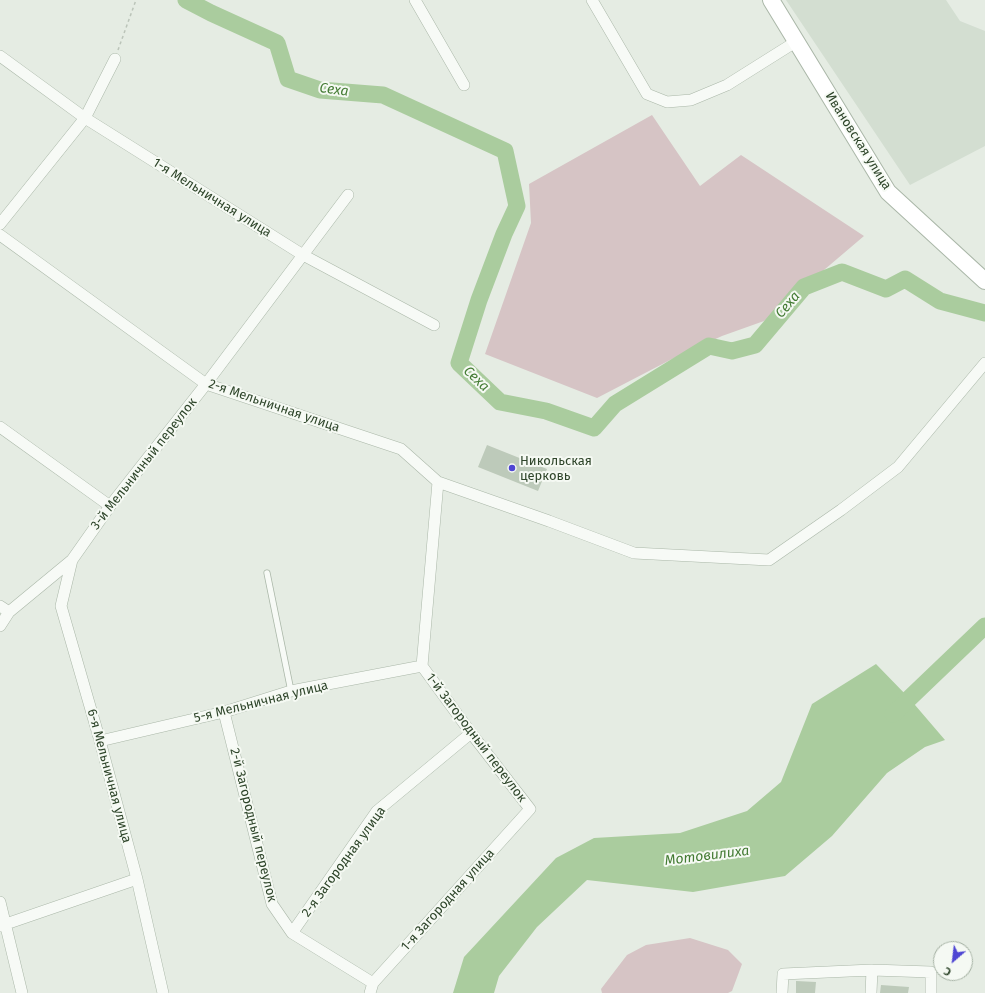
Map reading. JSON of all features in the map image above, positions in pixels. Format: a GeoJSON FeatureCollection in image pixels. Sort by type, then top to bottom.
{"type":"FeatureCollection","features":[{"type":"Feature","properties":{"kind":"street"},"geometry":{"type":"LineString","coordinates":[[415,0],[464,85]]}},
{"type":"Feature","properties":{"kind":"street"},"geometry":{"type":"LineString","coordinates":[[592,0],[647,94],[667,102],[691,100],[727,85],[797,41]]}},
{"type":"Feature","properties":{"kind":"street","name":"Ивановская улица"},"geometry":{"type":"LineString","coordinates":[[771,0],[888,192],[985,281]]}},
{"type":"Feature","properties":{"kind":"street","name":"1-я Мельничная улица"},"geometry":{"type":"LineString","coordinates":[[0,56],[85,118],[304,255],[434,325]]}},
{"type":"Feature","properties":{"kind":"street"},"geometry":{"type":"LineString","coordinates":[[0,224],[85,118],[115,59]]}},
{"type":"Feature","properties":{"kind":"street","name":"3-й Мельничный переулок"},"geometry":{"type":"LineString","coordinates":[[0,626],[5,609],[72,560],[110,506],[206,384],[304,255],[348,194]]}},
{"type":"Feature","properties":{"kind":"street","name":"2-я Мельничная улица"},"geometry":{"type":"LineString","coordinates":[[0,235],[206,384],[401,449],[438,482],[634,553],[769,560],[841,510],[898,467],[985,363]]}},
{"type":"Feature","properties":{"kind":"street"},"geometry":{"type":"LineString","coordinates":[[0,427],[110,506]]}},
{"type":"Feature","properties":{"kind":"street"},"geometry":{"type":"LineString","coordinates":[[422,666],[438,482]]}},
{"type":"Feature","properties":{"kind":"street","name":"6-я Мельничная улица"},"geometry":{"type":"LineString","coordinates":[[72,560],[61,606],[100,741],[137,879],[163,993]]}},
{"type":"Feature","properties":{"kind":"street","name":"5-я Мельничная улица"},"geometry":{"type":"LineString","coordinates":[[100,741],[224,712],[291,691],[422,666]]}},
{"type":"Feature","properties":{"kind":"street","name":"1-й Загородный переулок"},"geometry":{"type":"LineString","coordinates":[[422,666],[530,810]]}},
{"type":"Feature","properties":{"kind":"street","name":"2-й Загородный переулок"},"geometry":{"type":"LineString","coordinates":[[224,712],[272,904],[292,933],[372,988]]}},
{"type":"Feature","properties":{"kind":"street","name":"2-я Загородная улица"},"geometry":{"type":"LineString","coordinates":[[292,933],[377,811],[471,733]]}},
{"type":"Feature","properties":{"kind":"street","name":"1-я Загородная улица"},"geometry":{"type":"LineString","coordinates":[[372,988],[530,810]]}},
{"type":"Feature","properties":{"kind":"street"},"geometry":{"type":"LineString","coordinates":[[2,926],[137,879]]}},
{"type":"Feature","properties":{"kind":"street"},"geometry":{"type":"LineString","coordinates":[[0,902],[2,926],[22,993]]}},
{"type":"Feature","properties":{"kind":"street"},"geometry":{"type":"LineString","coordinates":[[871,993],[872,970]]}},
{"type":"Feature","properties":{"kind":"street"},"geometry":{"type":"LineString","coordinates":[[782,993],[783,974],[872,970],[931,972],[931,993]]}},
{"type":"Feature","properties":{"kind":"lane"},"geometry":{"type":"LineString","coordinates":[[267,573],[291,691]]}},
{"type":"Feature","properties":{"kind":"path"},"geometry":{"type":"LineString","coordinates":[[115,59],[136,0]]}},
{"type":"Feature","properties":{"kind":"shaded area"},"geometry":{"type":"Polygon","coordinates":[[[786,0],[946,0],[960,21],[985,31],[985,146],[910,185],[786,0]]]}},
{"type":"Feature","properties":{"kind":"shaded area"},"geometry":{"type":"Polygon","coordinates":[[[652,115],[700,186],[741,155],[864,236],[764,321],[722,336],[672,359],[597,398],[485,354],[531,223],[529,184],[652,115]]]}},
{"type":"Feature","properties":{"kind":"shaded area"},"geometry":{"type":"Polygon","coordinates":[[[690,938],[728,950],[742,964],[732,991],[728,993],[602,993],[601,989],[627,955],[646,945],[690,938]]]}},
{"type":"Feature","properties":{"kind":"water"},"geometry":{"type":"Polygon","coordinates":[[[876,664],[909,698],[945,740],[925,747],[887,773],[832,836],[785,876],[693,892],[587,880],[537,927],[499,976],[494,993],[453,993],[464,957],[556,858],[594,838],[680,833],[747,811],[781,782],[812,704],[876,664]]]}},
{"type":"Feature","properties":{"kind":"building","name":"Никольская церковь"},"geometry":{"type":"Polygon","coordinates":[[[487,445],[547,469],[538,491],[478,467],[487,445]]]}},
{"type":"Feature","properties":{"kind":"building"},"geometry":{"type":"Polygon","coordinates":[[[796,981],[816,982],[815,993],[796,993],[796,981]]]}},
{"type":"Feature","properties":{"kind":"building"},"geometry":{"type":"Polygon","coordinates":[[[881,985],[909,987],[908,993],[880,993],[881,985]]]}},
{"type":"Feature","properties":{"kind":"waterway","name":"Сеха"},"geometry":{"type":"LineString","coordinates":[[186,0],[277,43],[288,79],[320,90],[383,95],[505,151],[517,206],[504,234],[479,300],[459,363],[500,402],[546,411],[594,428],[615,404],[709,346],[732,351],[755,345],[804,287],[842,272],[886,289],[905,279],[940,301],[985,313]]}},
{"type":"Feature","properties":{"kind":"waterway","name":"Мотовилиха"},"geometry":{"type":"LineString","coordinates":[[893,714],[985,626]]}},
{"type":"Feature","properties":{"kind":"place","name":"Никольская церковь"},"geometry":{"type":"Point","coordinates":[512,468]}}]}
